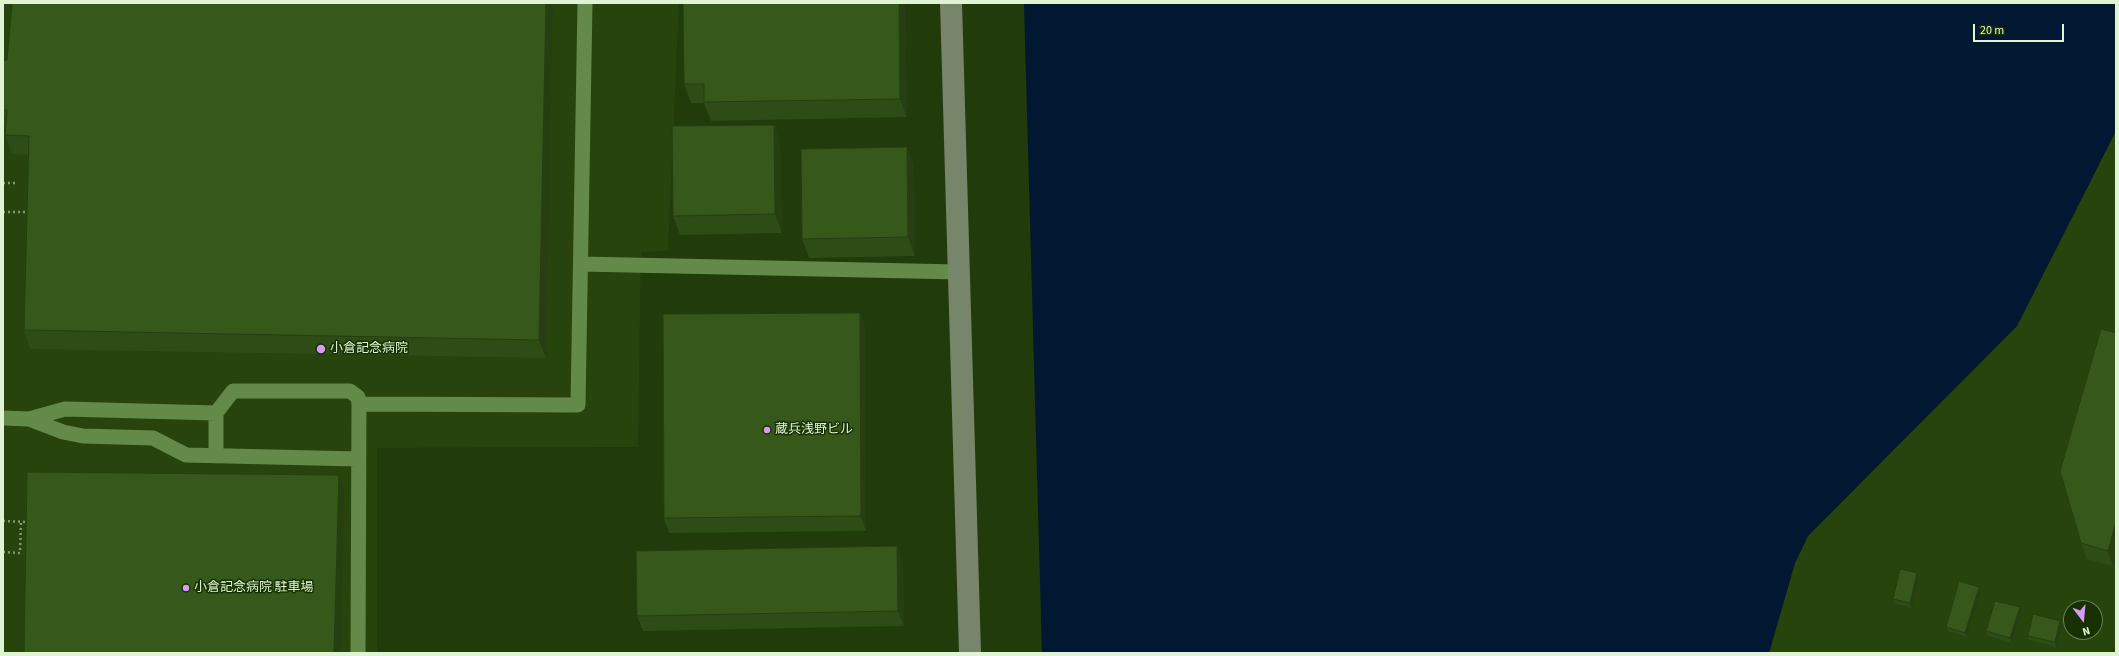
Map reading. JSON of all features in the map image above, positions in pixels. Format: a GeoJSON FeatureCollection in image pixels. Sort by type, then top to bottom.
{"type":"FeatureCollection","features":[{"type":"Feature","properties":{"kind":"street"},"geometry":{"type":"LineString","coordinates":[[951,3],[970,653]]}},
{"type":"Feature","properties":{"kind":"lane"},"geometry":{"type":"LineString","coordinates":[[359,404],[578,405],[585,3]]}},
{"type":"Feature","properties":{"kind":"lane"},"geometry":{"type":"LineString","coordinates":[[581,264],[959,272]]}},
{"type":"Feature","properties":{"kind":"lane"},"geometry":{"type":"LineString","coordinates":[[216,456],[216,413],[233,391],[350,391],[358,397],[358,653]]}},
{"type":"Feature","properties":{"kind":"lane"},"geometry":{"type":"LineString","coordinates":[[3,418],[29,419],[65,410],[216,413]]}},
{"type":"Feature","properties":{"kind":"lane"},"geometry":{"type":"LineString","coordinates":[[29,419],[63,432],[76,435],[153,438],[186,455],[358,459]]}},
{"type":"Feature","properties":{"kind":"path"},"geometry":{"type":"LineString","coordinates":[[3,183],[17,183]]}},
{"type":"Feature","properties":{"kind":"path"},"geometry":{"type":"LineString","coordinates":[[3,212],[35,212]]}},
{"type":"Feature","properties":{"kind":"path"},"geometry":{"type":"LineString","coordinates":[[3,521],[32,522]]}},
{"type":"Feature","properties":{"kind":"path"},"geometry":{"type":"LineString","coordinates":[[3,552],[20,552],[21,522]]}},
{"type":"Feature","properties":{"kind":"shaded area","name":"小倉記念病院"},"geometry":{"type":"Polygon","coordinates":[[[3,3],[679,3],[668,251],[641,252],[638,447],[377,448],[377,653],[3,653],[3,3]]]}},
{"type":"Feature","properties":{"kind":"shaded area"},"geometry":{"type":"Polygon","coordinates":[[[2116,131],[2116,653],[1769,653],[1795,563],[1808,536],[2017,326],[2116,131]]]}},
{"type":"Feature","properties":{"kind":"water"},"geometry":{"type":"Polygon","coordinates":[[[1024,3],[2116,3],[2116,131],[2017,326],[1808,536],[1795,563],[1769,653],[1042,653],[1024,3]]]}},
{"type":"Feature","properties":{"kind":"building","name":"小倉記念病院"},"geometry":{"type":"Polygon","coordinates":[[[546,3],[539,340],[24,330],[29,136],[5,135],[7,110],[3,110],[3,60],[7,60],[12,4],[546,3]]]}},
{"type":"Feature","properties":{"kind":"building"},"geometry":{"type":"Polygon","coordinates":[[[683,3],[899,3],[900,99],[704,102],[704,84],[684,84],[683,3]]]}},
{"type":"Feature","properties":{"kind":"building"},"geometry":{"type":"Polygon","coordinates":[[[774,125],[775,214],[673,216],[672,126],[774,125]]]}},
{"type":"Feature","properties":{"kind":"building"},"geometry":{"type":"Polygon","coordinates":[[[907,147],[908,237],[802,239],[801,149],[907,147]]]}},
{"type":"Feature","properties":{"kind":"building","name":"蔵兵浅野ビル"},"geometry":{"type":"Polygon","coordinates":[[[860,313],[861,516],[664,518],[663,314],[860,313]]]}},
{"type":"Feature","properties":{"kind":"building"},"geometry":{"type":"Polygon","coordinates":[[[2101,329],[2116,333],[2116,522],[2108,551],[2081,543],[2060,471],[2101,329]]]}},
{"type":"Feature","properties":{"kind":"building","name":"小倉記念病院 駐車場"},"geometry":{"type":"Polygon","coordinates":[[[27,472],[339,475],[334,653],[24,653],[27,472]]]}},
{"type":"Feature","properties":{"kind":"building"},"geometry":{"type":"Polygon","coordinates":[[[897,546],[898,611],[637,616],[636,551],[897,546]]]}},
{"type":"Feature","properties":{"kind":"building"},"geometry":{"type":"Polygon","coordinates":[[[1900,569],[1917,573],[1910,603],[1893,599],[1900,569]]]}},
{"type":"Feature","properties":{"kind":"building"},"geometry":{"type":"Polygon","coordinates":[[[1959,581],[1979,587],[1965,633],[1946,627],[1959,581]]]}},
{"type":"Feature","properties":{"kind":"building"},"geometry":{"type":"Polygon","coordinates":[[[1995,601],[2020,607],[2010,638],[1986,631],[1995,601]]]}},
{"type":"Feature","properties":{"kind":"building"},"geometry":{"type":"Polygon","coordinates":[[[2033,614],[2060,621],[2055,642],[2028,636],[2033,614]]]}},
{"type":"Feature","properties":{"kind":"place","name":"小倉記念病院"},"geometry":{"type":"Point","coordinates":[321,349]}},
{"type":"Feature","properties":{"kind":"place","name":"蔵兵浅野ビル"},"geometry":{"type":"Point","coordinates":[767,430]}},
{"type":"Feature","properties":{"kind":"place","name":"小倉記念病院 駐車場"},"geometry":{"type":"Point","coordinates":[186,588]}}]}
